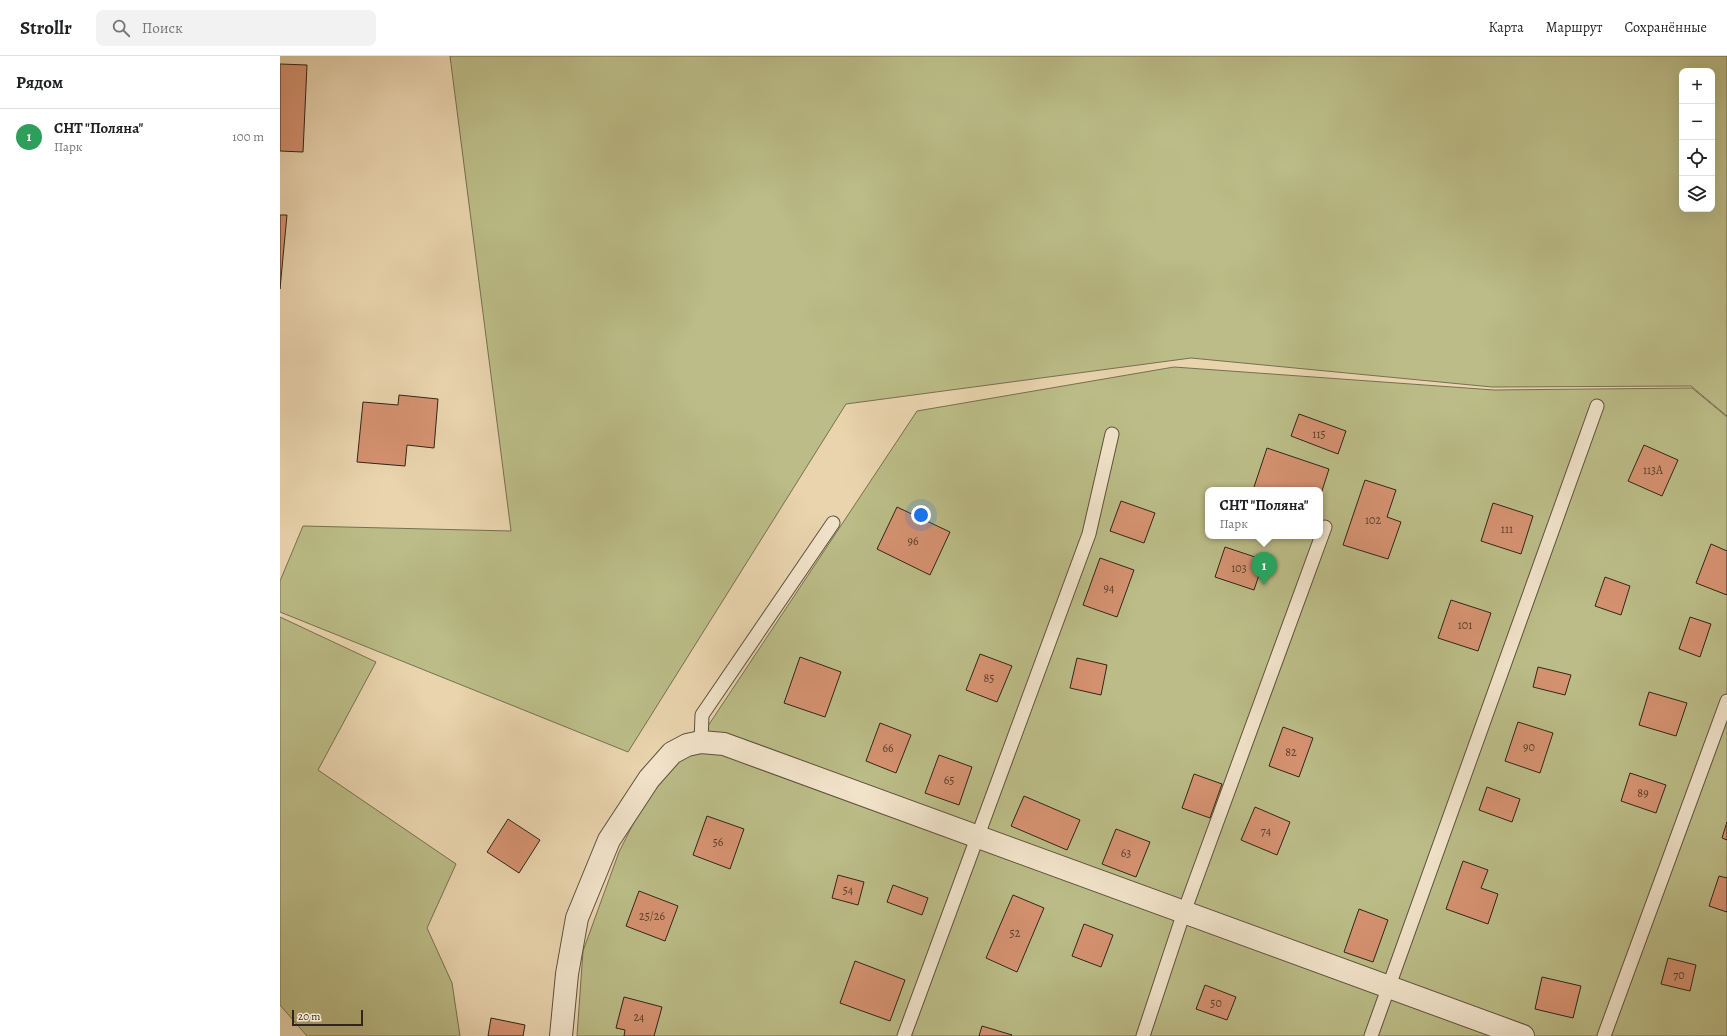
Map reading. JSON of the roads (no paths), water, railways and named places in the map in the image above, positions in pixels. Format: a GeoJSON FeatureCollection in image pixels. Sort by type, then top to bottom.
{"type":"FeatureCollection","features":[{"type":"Feature","properties":{"kind":"street"},"geometry":{"type":"LineString","coordinates":[[561,1036],[567,974],[577,918],[610,840],[649,779],[672,753],[687,745],[701,742],[724,744],[1523,1036]]}},
{"type":"Feature","properties":{"kind":"lane"},"geometry":{"type":"LineString","coordinates":[[1371,1036],[1597,406]]}},
{"type":"Feature","properties":{"kind":"lane"},"geometry":{"type":"LineString","coordinates":[[904,1036],[976,837],[1089,534],[1112,434]]}},
{"type":"Feature","properties":{"kind":"lane"},"geometry":{"type":"LineString","coordinates":[[701,742],[702,715],[833,523]]}},
{"type":"Feature","properties":{"kind":"lane"},"geometry":{"type":"LineString","coordinates":[[1323,531],[1325,526]]}},
{"type":"Feature","properties":{"kind":"lane"},"geometry":{"type":"LineString","coordinates":[[1143,1036],[1184,912],[1320,539]]}},
{"type":"Feature","properties":{"kind":"lane"},"geometry":{"type":"LineString","coordinates":[[1604,1036],[1727,701]]}},
{"type":"Feature","properties":{"kind":"place","name":"СНТ \"Поляна\""},"geometry":{"type":"Point","coordinates":[1264,585]}}]}
